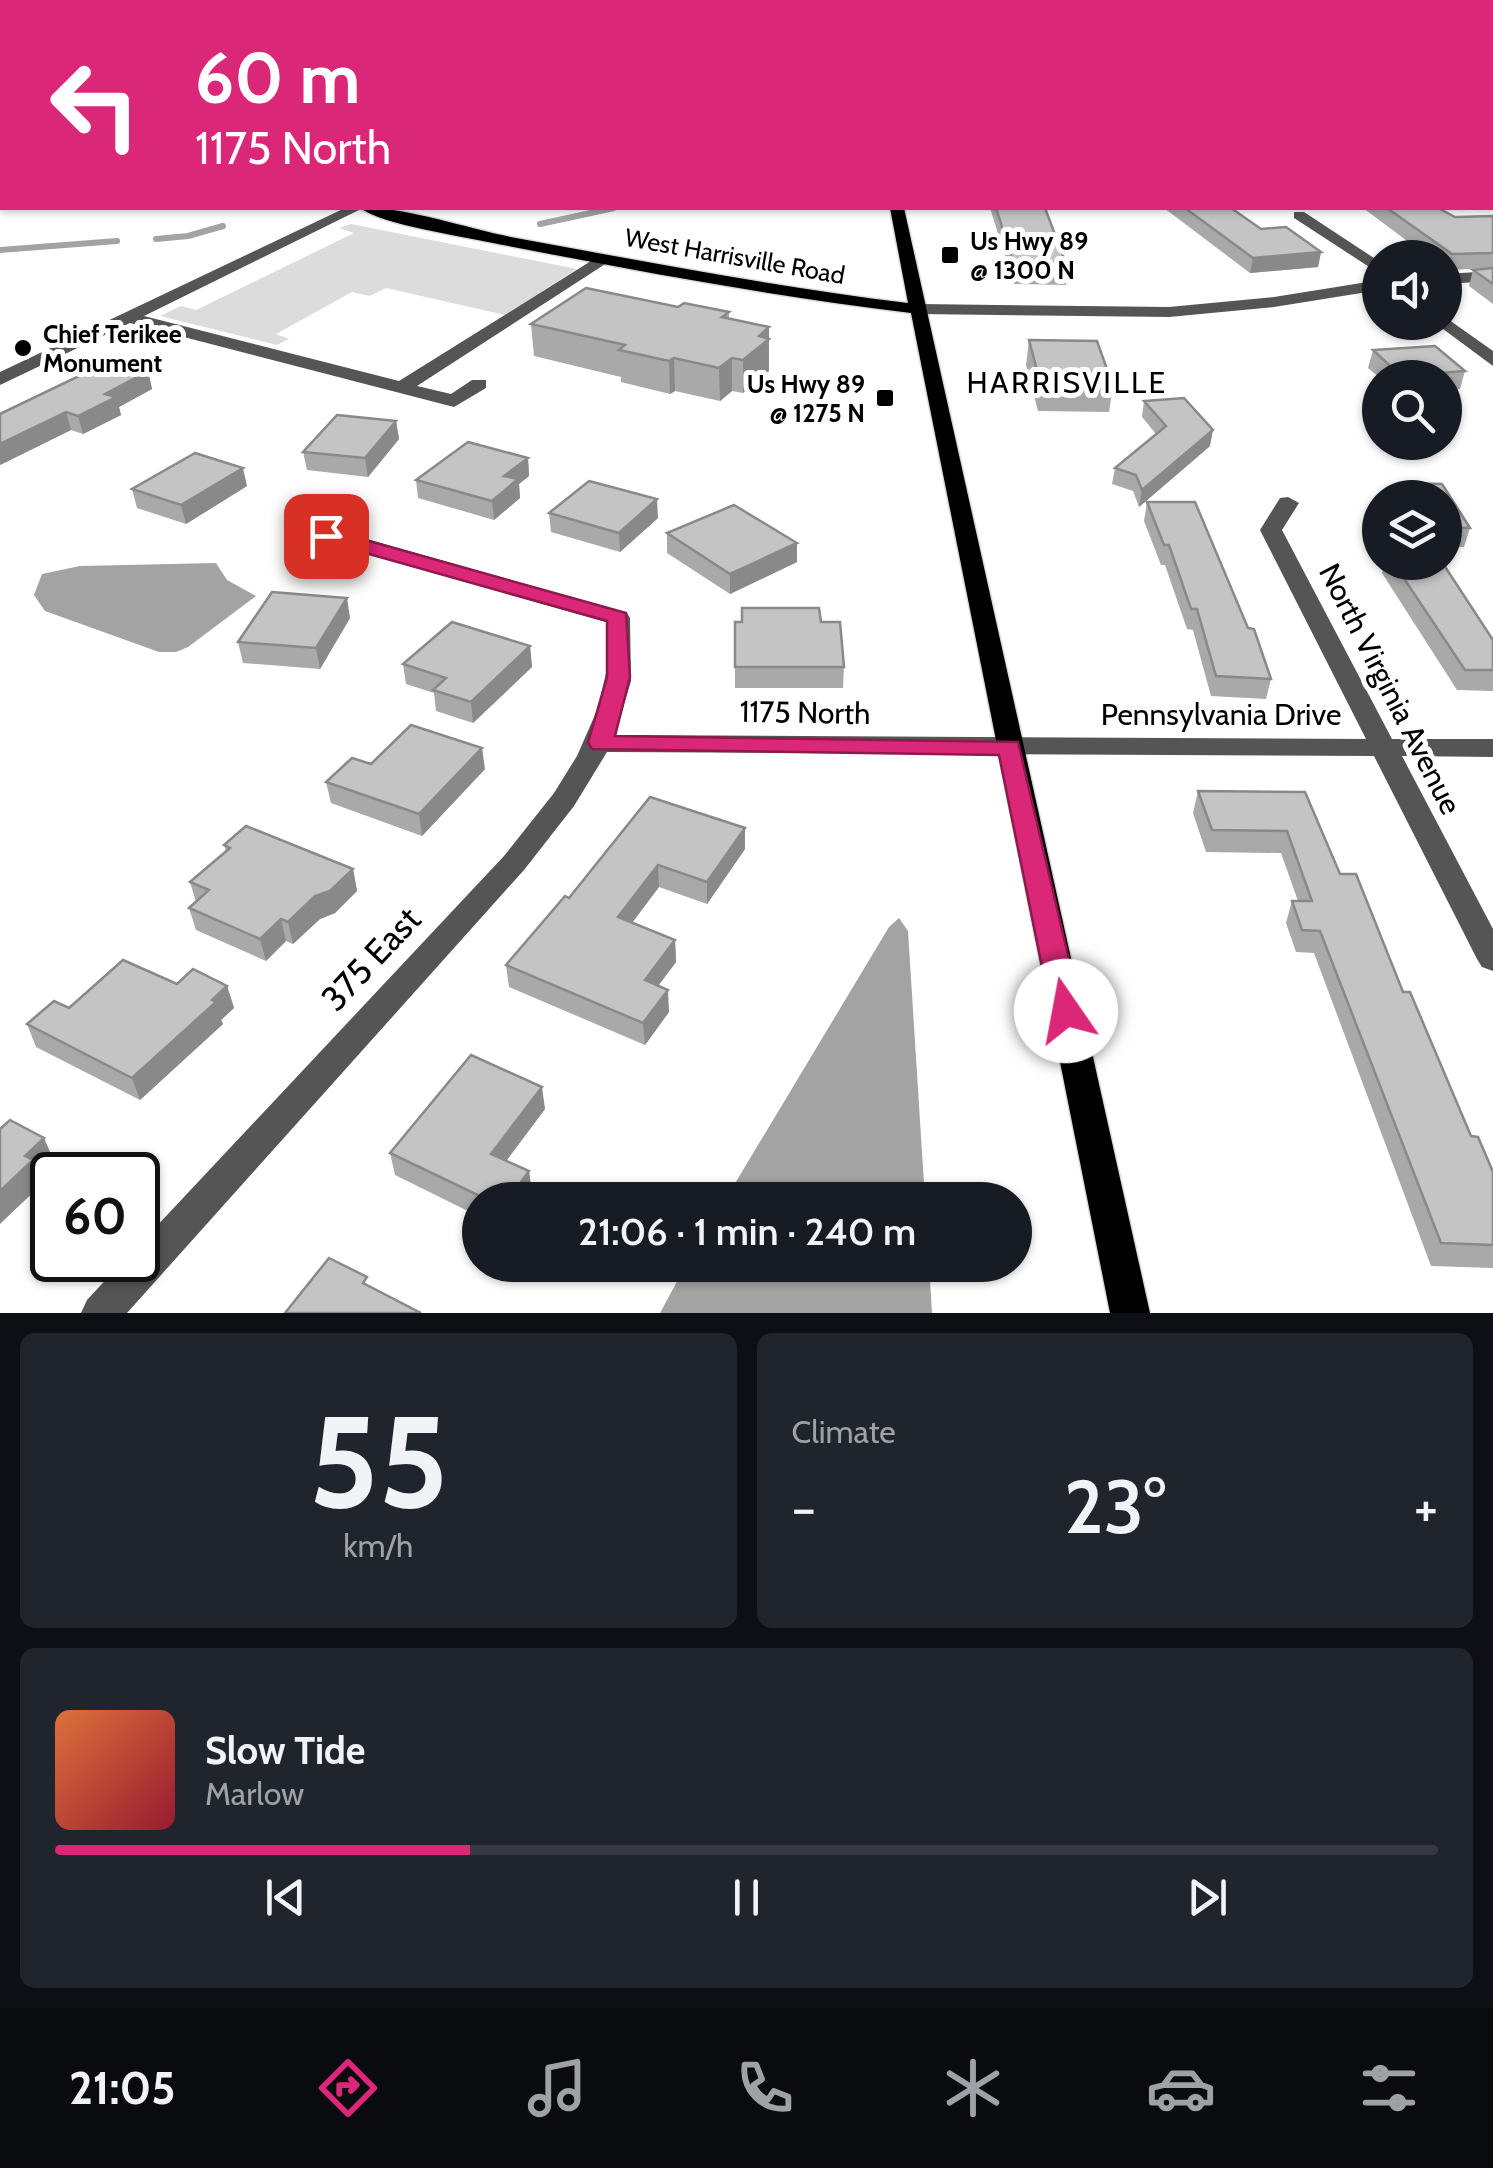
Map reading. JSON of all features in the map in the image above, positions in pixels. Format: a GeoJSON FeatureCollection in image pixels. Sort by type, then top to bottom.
{"type":"FeatureCollection","features":[{"type":"Feature","properties":{"kind":"main road","name":"West Harrisville Road"},"geometry":{"type":"LineString","coordinates":[[376,210],[464,232],[605,259],[854,302],[919,309]]}},
{"type":"Feature","properties":{"kind":"main road"},"geometry":{"type":"LineString","coordinates":[[896,210],[1130,1313]]}},
{"type":"Feature","properties":{"kind":"street"},"geometry":{"type":"LineString","coordinates":[[0,380],[352,210]]}},
{"type":"Feature","properties":{"kind":"street"},"geometry":{"type":"LineString","coordinates":[[1299,215],[1362,257]]}},
{"type":"Feature","properties":{"kind":"street"},"geometry":{"type":"LineString","coordinates":[[401,388],[605,259]]}},
{"type":"Feature","properties":{"kind":"street"},"geometry":{"type":"LineString","coordinates":[[1462,279],[1493,276]]}},
{"type":"Feature","properties":{"kind":"street"},"geometry":{"type":"LineString","coordinates":[[919,309],[1168,312],[1274,302],[1362,288]]}},
{"type":"Feature","properties":{"kind":"street"},"geometry":{"type":"LineString","coordinates":[[127,318],[454,401],[479,384]]}},
{"type":"Feature","properties":{"kind":"street"},"geometry":{"type":"LineString","coordinates":[[1462,335],[1493,360]]}},
{"type":"Feature","properties":{"kind":"street","name":"North Virginia Avenue"},"geometry":{"type":"LineString","coordinates":[[1288,503],[1271,530],[1493,959]]}},
{"type":"Feature","properties":{"kind":"street","name":"375 East"},"geometry":{"type":"LineString","coordinates":[[101,1313],[514,863],[563,802],[600,743],[618,677],[618,618],[326,536]]}},
{"type":"Feature","properties":{"kind":"street","name":"1175 North"},"geometry":{"type":"LineString","coordinates":[[600,743],[1010,747]]}},
{"type":"Feature","properties":{"kind":"street","name":"Pennsylvania Drive"},"geometry":{"type":"LineString","coordinates":[[1010,747],[1493,748]]}},
{"type":"Feature","properties":{"kind":"shaded area"},"geometry":{"type":"Polygon","coordinates":[[[351,224],[577,269],[505,315],[386,288],[370,296],[352,292],[276,334],[289,339],[277,345],[160,316],[181,306],[196,310],[354,233],[339,228],[351,224]]]}},
{"type":"Feature","properties":{"kind":"shaded area"},"geometry":{"type":"Polygon","coordinates":[[[216,563],[227,580],[256,596],[176,652],[159,652],[45,611],[34,595],[42,574],[80,566],[216,563]]]}},
{"type":"Feature","properties":{"kind":"shaded area"},"geometry":{"type":"Polygon","coordinates":[[[899,918],[908,931],[924,1182],[736,1182],[889,927],[899,918]]]}},
{"type":"Feature","properties":{"kind":"shaded area"},"geometry":{"type":"Polygon","coordinates":[[[677,1282],[930,1282],[932,1313],[660,1313],[677,1282]]]}},
{"type":"Feature","properties":{"kind":"building"},"geometry":{"type":"Polygon","coordinates":[[[997,210],[1046,210],[1068,269],[1015,268],[997,210]]]}},
{"type":"Feature","properties":{"kind":"building"},"geometry":{"type":"Polygon","coordinates":[[[1188,210],[1234,210],[1261,229],[1286,227],[1321,252],[1253,258],[1188,210]]]}},
{"type":"Feature","properties":{"kind":"building"},"geometry":{"type":"Polygon","coordinates":[[[1390,210],[1442,210],[1455,217],[1493,216],[1493,253],[1462,254],[1462,240],[1432,240],[1390,210]]]}},
{"type":"Feature","properties":{"kind":"building"},"geometry":{"type":"Polygon","coordinates":[[[1493,268],[1493,284],[1473,270],[1493,268]]]}},
{"type":"Feature","properties":{"kind":"building"},"geometry":{"type":"Polygon","coordinates":[[[586,288],[678,307],[684,303],[729,312],[722,317],[769,327],[759,336],[769,339],[743,360],[732,358],[719,368],[619,350],[625,345],[531,324],[586,288]]]}},
{"type":"Feature","properties":{"kind":"building"},"geometry":{"type":"Polygon","coordinates":[[[1029,340],[1097,341],[1113,386],[1041,385],[1029,340]]]}},
{"type":"Feature","properties":{"kind":"building"},"geometry":{"type":"Polygon","coordinates":[[[1435,346],[1452,360],[1384,360],[1373,350],[1435,346]]]}},
{"type":"Feature","properties":{"kind":"building"},"geometry":{"type":"Polygon","coordinates":[[[110,361],[148,371],[105,394],[116,397],[78,416],[66,412],[0,444],[0,414],[110,361]]]}},
{"type":"Feature","properties":{"kind":"building"},"geometry":{"type":"Polygon","coordinates":[[[1184,398],[1213,430],[1142,490],[1136,475],[1115,468],[1166,426],[1144,401],[1184,398]]]}},
{"type":"Feature","properties":{"kind":"building"},"geometry":{"type":"Polygon","coordinates":[[[337,415],[396,421],[365,458],[303,452],[337,415]]]}},
{"type":"Feature","properties":{"kind":"building"},"geometry":{"type":"Polygon","coordinates":[[[468,442],[528,458],[504,476],[518,479],[492,501],[416,480],[468,442]]]}},
{"type":"Feature","properties":{"kind":"building"},"geometry":{"type":"Polygon","coordinates":[[[195,453],[243,468],[181,505],[132,489],[195,453]]]}},
{"type":"Feature","properties":{"kind":"building"},"geometry":{"type":"Polygon","coordinates":[[[589,481],[657,499],[619,533],[549,513],[589,481]]]}},
{"type":"Feature","properties":{"kind":"building"},"geometry":{"type":"Polygon","coordinates":[[[1147,502],[1195,502],[1248,628],[1254,629],[1271,679],[1216,676],[1197,609],[1191,609],[1169,545],[1164,545],[1147,502]]]}},
{"type":"Feature","properties":{"kind":"building"},"geometry":{"type":"Polygon","coordinates":[[[734,505],[797,543],[730,574],[667,533],[734,505]]]}},
{"type":"Feature","properties":{"kind":"building"},"geometry":{"type":"Polygon","coordinates":[[[1405,580],[1454,580],[1493,640],[1493,670],[1465,670],[1405,580]]]}},
{"type":"Feature","properties":{"kind":"building"},"geometry":{"type":"Polygon","coordinates":[[[272,592],[347,598],[316,648],[238,642],[272,592]]]}},
{"type":"Feature","properties":{"kind":"building"},"geometry":{"type":"Polygon","coordinates":[[[742,608],[819,608],[821,622],[840,622],[844,667],[735,667],[735,622],[742,622],[742,608]]]}},
{"type":"Feature","properties":{"kind":"building"},"geometry":{"type":"Polygon","coordinates":[[[452,622],[530,646],[471,702],[433,690],[446,678],[403,664],[452,622]]]}},
{"type":"Feature","properties":{"kind":"building"},"geometry":{"type":"Polygon","coordinates":[[[411,725],[482,748],[419,814],[326,782],[352,758],[371,764],[411,725]]]}},
{"type":"Feature","properties":{"kind":"building"},"geometry":{"type":"Polygon","coordinates":[[[1198,791],[1305,792],[1340,874],[1356,874],[1403,992],[1410,992],[1471,1136],[1478,1137],[1493,1172],[1493,1245],[1441,1243],[1320,931],[1302,930],[1292,901],[1312,901],[1287,831],[1212,830],[1198,791]]]}},
{"type":"Feature","properties":{"kind":"building"},"geometry":{"type":"Polygon","coordinates":[[[650,797],[745,828],[707,882],[658,865],[618,917],[675,940],[645,980],[668,990],[643,1023],[506,965],[565,896],[569,898],[650,797]]]}},
{"type":"Feature","properties":{"kind":"building"},"geometry":{"type":"Polygon","coordinates":[[[246,826],[353,869],[330,891],[315,896],[288,922],[281,919],[260,939],[189,908],[209,890],[190,882],[230,848],[224,845],[246,826]]]}},
{"type":"Feature","properties":{"kind":"building"},"geometry":{"type":"Polygon","coordinates":[[[123,960],[177,984],[193,969],[227,986],[212,1000],[216,1002],[132,1078],[27,1024],[54,1001],[69,1008],[123,960]]]}},
{"type":"Feature","properties":{"kind":"building"},"geometry":{"type":"Polygon","coordinates":[[[471,1055],[542,1087],[491,1154],[529,1171],[521,1182],[462,1182],[462,1188],[390,1153],[471,1055]]]}},
{"type":"Feature","properties":{"kind":"building"},"geometry":{"type":"Polygon","coordinates":[[[10,1120],[44,1138],[25,1156],[30,1163],[0,1191],[0,1129],[10,1120]]]}},
{"type":"Feature","properties":{"kind":"building"},"geometry":{"type":"Polygon","coordinates":[[[329,1258],[367,1277],[363,1283],[421,1313],[285,1313],[329,1258]]]}},
{"type":"Feature","properties":{"kind":"waterway"},"geometry":{"type":"LineString","coordinates":[[540,224],[605,210]]}},
{"type":"Feature","properties":{"kind":"waterway"},"geometry":{"type":"LineString","coordinates":[[156,239],[188,236],[223,226]]}},
{"type":"Feature","properties":{"kind":"waterway"},"geometry":{"type":"LineString","coordinates":[[0,250],[117,241]]}},
{"type":"Feature","properties":{"kind":"place","name":"Us Hwy 89 @ 1300 N"},"geometry":{"type":"Point","coordinates":[950,255]}},
{"type":"Feature","properties":{"kind":"place","name":"Chief Terikee Monument"},"geometry":{"type":"Point","coordinates":[23,348]}},
{"type":"Feature","properties":{"kind":"place","name":"Us Hwy 89 @ 1275 N"},"geometry":{"type":"Point","coordinates":[885,398]}},
{"type":"Feature","properties":{"kind":"district","name":"HARRISVILLE"},"geometry":{"type":"Point","coordinates":[1067,383]}},
{"type":"Feature","properties":{"kind":"route"},"geometry":{"type":"LineString","coordinates":[[326,536],[618,618],[618,677],[600,743],[1010,747],[1066,1011]]}}]}
